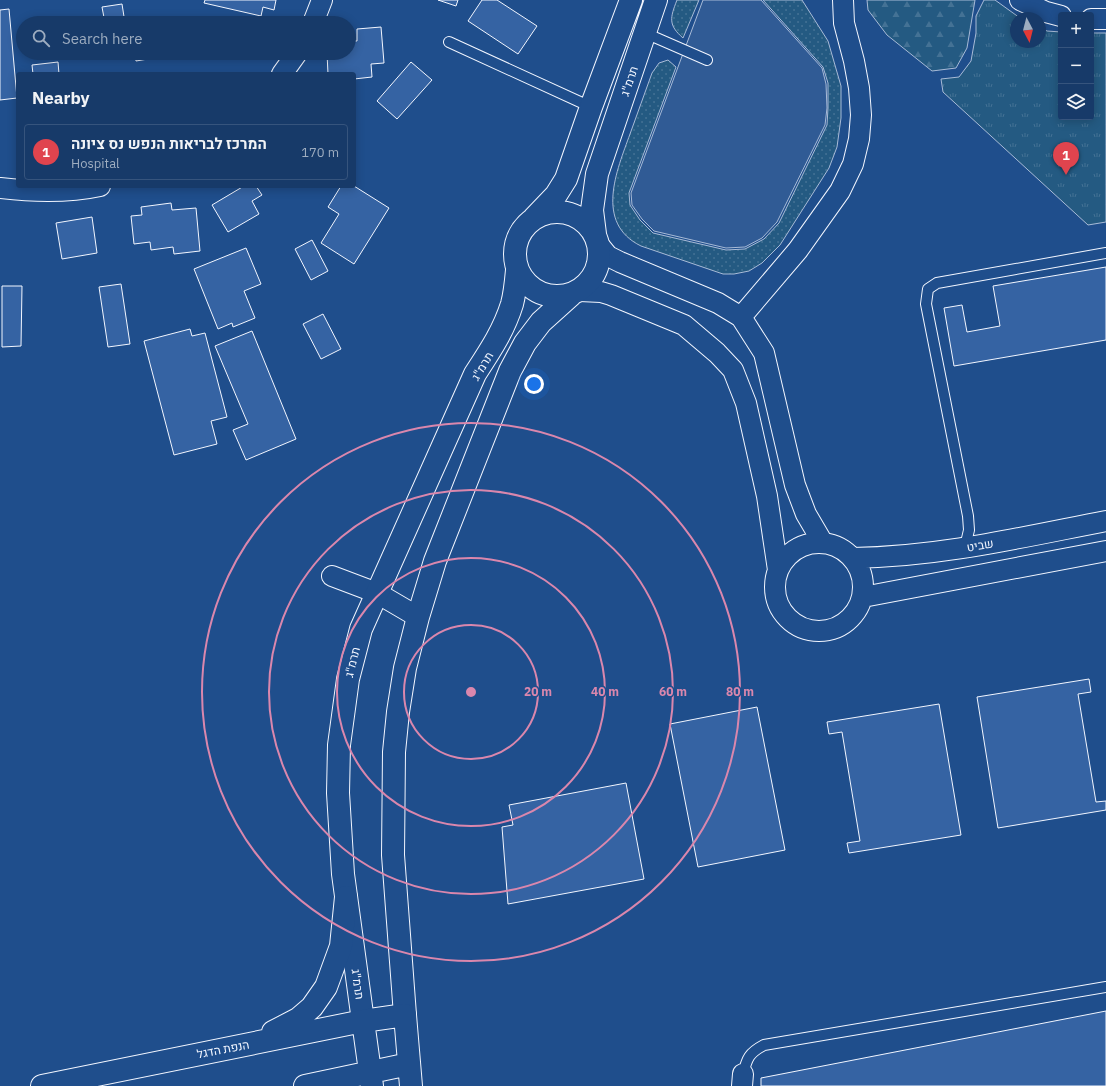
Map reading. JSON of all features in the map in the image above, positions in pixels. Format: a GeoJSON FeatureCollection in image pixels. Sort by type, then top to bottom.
{"type":"FeatureCollection","features":[{"type":"Feature","properties":{"kind":"street"},"geometry":{"type":"LineString","coordinates":[[316,16],[322,0]]}},
{"type":"Feature","properties":{"kind":"street"},"geometry":{"type":"LineString","coordinates":[[631,0],[566,178],[556,195],[523,228],[516,241],[514,256],[517,270],[524,281],[533,290],[545,295],[558,297],[575,293],[601,292],[684,325],[717,352],[733,370],[747,411],[767,496],[778,570],[775,584],[776,599],[782,612],[792,623],[806,630],[820,632],[835,629],[848,622],[858,611],[863,597],[864,584],[861,570],[853,558],[845,550],[834,545],[823,543],[809,544],[796,549],[786,558],[778,570]]}},
{"type":"Feature","properties":{"kind":"street","name":"תרמ\"ג"},"geometry":{"type":"LineString","coordinates":[[597,240],[592,210],[597,174],[656,0]]}},
{"type":"Feature","properties":{"kind":"street"},"geometry":{"type":"LineString","coordinates":[[830,0],[844,23]]}},
{"type":"Feature","properties":{"kind":"street"},"geometry":{"type":"LineString","coordinates":[[740,317],[798,250],[840,191],[853,164],[858,139],[860,108],[859,88],[844,23],[843,0]]}},
{"type":"Feature","properties":{"kind":"street"},"geometry":{"type":"LineString","coordinates":[[1020,0],[1046,12],[1058,15]]}},
{"type":"Feature","properties":{"kind":"street"},"geometry":{"type":"LineString","coordinates":[[1094,19],[1106,19]]}},
{"type":"Feature","properties":{"kind":"street"},"geometry":{"type":"LineString","coordinates":[[283,72],[292,60]]}},
{"type":"Feature","properties":{"kind":"street"},"geometry":{"type":"LineString","coordinates":[[0,188],[38,191],[82,188]]}},
{"type":"Feature","properties":{"kind":"street"},"geometry":{"type":"LineString","coordinates":[[534,218],[554,212],[574,215],[586,223],[608,256],[718,303],[740,317],[764,353],[795,485],[806,514],[823,543]]}},
{"type":"Feature","properties":{"kind":"street"},"geometry":{"type":"LineString","coordinates":[[411,1086],[393,855],[394,752],[398,712],[405,668],[418,617],[435,561],[515,361],[525,343],[541,322],[591,280],[598,266],[600,256],[597,240]]}},
{"type":"Feature","properties":{"kind":"street","name":"תרמ\"ג"},"geometry":{"type":"LineString","coordinates":[[372,1079],[346,896],[338,793],[339,745],[348,679],[360,629],[475,374],[497,341],[506,322],[512,303],[517,270]]}},
{"type":"Feature","properties":{"kind":"street","name":"שביט"},"geometry":{"type":"LineString","coordinates":[[853,558],[888,557],[929,553],[1106,521]]}},
{"type":"Feature","properties":{"kind":"street"},"geometry":{"type":"LineString","coordinates":[[863,597],[1106,551]]}},
{"type":"Feature","properties":{"kind":"street"},"geometry":{"type":"LineString","coordinates":[[332,576],[377,593],[418,617]]}},
{"type":"Feature","properties":{"kind":"street"},"geometry":{"type":"LineString","coordinates":[[248,1044],[298,1019],[312,1007],[326,987],[341,946],[346,896]]}},
{"type":"Feature","properties":{"kind":"street","name":"הנפת הדגל"},"geometry":{"type":"LineString","coordinates":[[42,1086],[363,1021],[405,1015]]}},
{"type":"Feature","properties":{"kind":"street"},"geometry":{"type":"LineString","coordinates":[[305,1086],[372,1079],[409,1064]]}},
{"type":"Feature","properties":{"kind":"lane"},"geometry":{"type":"LineString","coordinates":[[645,33],[707,60]]}},
{"type":"Feature","properties":{"kind":"lane"},"geometry":{"type":"LineString","coordinates":[[449,42],[591,107]]}},
{"type":"Feature","properties":{"kind":"lane"},"geometry":{"type":"LineString","coordinates":[[965,547],[969,530],[968,516],[926,304],[928,289],[937,283],[1106,253]]}},
{"type":"Feature","properties":{"kind":"lane"},"geometry":{"type":"LineString","coordinates":[[742,1080],[746,1060],[753,1051],[764,1045],[1106,987]]}},
{"type":"Feature","properties":{"kind":"green space"},"geometry":{"type":"Polygon","coordinates":[[[677,0],[699,0],[683,38],[675,29],[672,21],[677,0]]]}},
{"type":"Feature","properties":{"kind":"green space"},"geometry":{"type":"Polygon","coordinates":[[[763,0],[802,0],[828,41],[841,86],[841,118],[837,147],[829,168],[780,245],[762,263],[749,271],[734,274],[723,274],[641,246],[626,236],[618,224],[613,210],[615,179],[652,73],[659,63],[668,60],[676,67],[629,193],[630,205],[640,220],[653,233],[726,250],[745,249],[764,239],[779,223],[827,125],[828,83],[823,67],[763,0]]]}},
{"type":"Feature","properties":{"kind":"green space"},"geometry":{"type":"Polygon","coordinates":[[[867,0],[975,0],[967,48],[956,68],[932,71],[887,35],[868,10],[867,0]]]}},
{"type":"Feature","properties":{"kind":"green space"},"geometry":{"type":"Polygon","coordinates":[[[984,0],[995,0],[1012,12],[1010,12],[1010,48],[1046,48],[1046,30],[1058,32],[1058,120],[1094,120],[1094,33],[1106,33],[1106,222],[1088,225],[943,92],[941,79],[959,77],[971,61],[976,33],[976,16],[984,0]]]}},
{"type":"Feature","properties":{"kind":"shaded area"},"geometry":{"type":"Polygon","coordinates":[[[703,0],[761,0],[822,68],[826,84],[827,108],[825,125],[777,222],[762,238],[745,247],[726,248],[654,231],[642,219],[632,205],[631,193],[703,0]]]}},
{"type":"Feature","properties":{"kind":"building"},"geometry":{"type":"Polygon","coordinates":[[[205,0],[276,0],[274,10],[263,7],[261,16],[204,3],[205,0]]]}},
{"type":"Feature","properties":{"kind":"building"},"geometry":{"type":"Polygon","coordinates":[[[438,0],[458,0],[456,6],[438,0]]]}},
{"type":"Feature","properties":{"kind":"building"},"geometry":{"type":"Polygon","coordinates":[[[482,0],[497,0],[537,26],[518,54],[468,21],[482,0]]]}},
{"type":"Feature","properties":{"kind":"building"},"geometry":{"type":"Polygon","coordinates":[[[122,4],[124,16],[104,16],[102,7],[122,4]]]}},
{"type":"Feature","properties":{"kind":"building"},"geometry":{"type":"Polygon","coordinates":[[[9,9],[16,98],[0,100],[0,10],[9,9]]]}},
{"type":"Feature","properties":{"kind":"building"},"geometry":{"type":"Polygon","coordinates":[[[381,27],[384,63],[371,64],[372,77],[356,79],[356,72],[328,72],[327,60],[356,60],[357,29],[381,27]]]}},
{"type":"Feature","properties":{"kind":"building"},"geometry":{"type":"Polygon","coordinates":[[[58,62],[59,72],[33,72],[32,65],[58,62]]]}},
{"type":"Feature","properties":{"kind":"building"},"geometry":{"type":"Polygon","coordinates":[[[411,62],[432,80],[397,119],[377,101],[411,62]]]}},
{"type":"Feature","properties":{"kind":"building"},"geometry":{"type":"Polygon","coordinates":[[[356,187],[389,208],[354,264],[321,243],[339,214],[328,207],[340,188],[356,187]]]}},
{"type":"Feature","properties":{"kind":"building"},"geometry":{"type":"Polygon","coordinates":[[[241,188],[257,188],[262,195],[252,201],[259,214],[228,232],[212,205],[241,188]]]}},
{"type":"Feature","properties":{"kind":"building"},"geometry":{"type":"Polygon","coordinates":[[[171,203],[172,210],[196,208],[200,251],[174,254],[173,247],[151,250],[150,242],[134,244],[131,216],[142,215],[141,207],[171,203]]]}},
{"type":"Feature","properties":{"kind":"building"},"geometry":{"type":"Polygon","coordinates":[[[92,217],[97,253],[62,259],[56,223],[92,217]]]}},
{"type":"Feature","properties":{"kind":"building"},"geometry":{"type":"Polygon","coordinates":[[[312,240],[328,271],[311,280],[295,249],[312,240]]]}},
{"type":"Feature","properties":{"kind":"building"},"geometry":{"type":"Polygon","coordinates":[[[246,248],[261,284],[244,291],[255,318],[233,327],[232,323],[218,329],[194,269],[246,248]]]}},
{"type":"Feature","properties":{"kind":"building"},"geometry":{"type":"Polygon","coordinates":[[[1106,267],[1106,340],[954,366],[944,308],[962,305],[967,332],[1000,326],[993,286],[1106,267]]]}},
{"type":"Feature","properties":{"kind":"building"},"geometry":{"type":"Polygon","coordinates":[[[121,284],[130,344],[108,347],[99,287],[121,284]]]}},
{"type":"Feature","properties":{"kind":"building"},"geometry":{"type":"Polygon","coordinates":[[[2,286],[22,286],[21,346],[2,347],[2,286]]]}},
{"type":"Feature","properties":{"kind":"building"},"geometry":{"type":"Polygon","coordinates":[[[323,314],[341,349],[321,359],[303,324],[323,314]]]}},
{"type":"Feature","properties":{"kind":"building"},"geometry":{"type":"Polygon","coordinates":[[[190,329],[192,336],[205,333],[227,417],[211,421],[217,444],[174,455],[144,341],[190,329]]]}},
{"type":"Feature","properties":{"kind":"building"},"geometry":{"type":"Polygon","coordinates":[[[252,331],[296,439],[246,460],[233,430],[248,424],[215,346],[252,331]]]}},
{"type":"Feature","properties":{"kind":"building"},"geometry":{"type":"Polygon","coordinates":[[[1089,679],[1091,692],[1078,694],[1096,802],[1106,801],[1106,810],[998,828],[977,697],[1089,679]]]}},
{"type":"Feature","properties":{"kind":"building"},"geometry":{"type":"Polygon","coordinates":[[[939,704],[961,835],[849,853],[847,843],[860,841],[842,732],[829,734],[827,722],[939,704]]]}},
{"type":"Feature","properties":{"kind":"building"},"geometry":{"type":"Polygon","coordinates":[[[757,707],[785,850],[698,867],[670,724],[757,707]]]}},
{"type":"Feature","properties":{"kind":"building"},"geometry":{"type":"Polygon","coordinates":[[[626,783],[644,879],[508,904],[502,827],[513,825],[509,805],[626,783]]]}},
{"type":"Feature","properties":{"kind":"building"},"geometry":{"type":"Polygon","coordinates":[[[1106,1011],[1106,1086],[761,1086],[761,1078],[1106,1011]]]}},
{"type":"Feature","properties":{"kind":"place","name":"המרכז לבריאות הנפש נס ציונה"},"geometry":{"type":"Point","coordinates":[1066,175]}}]}
